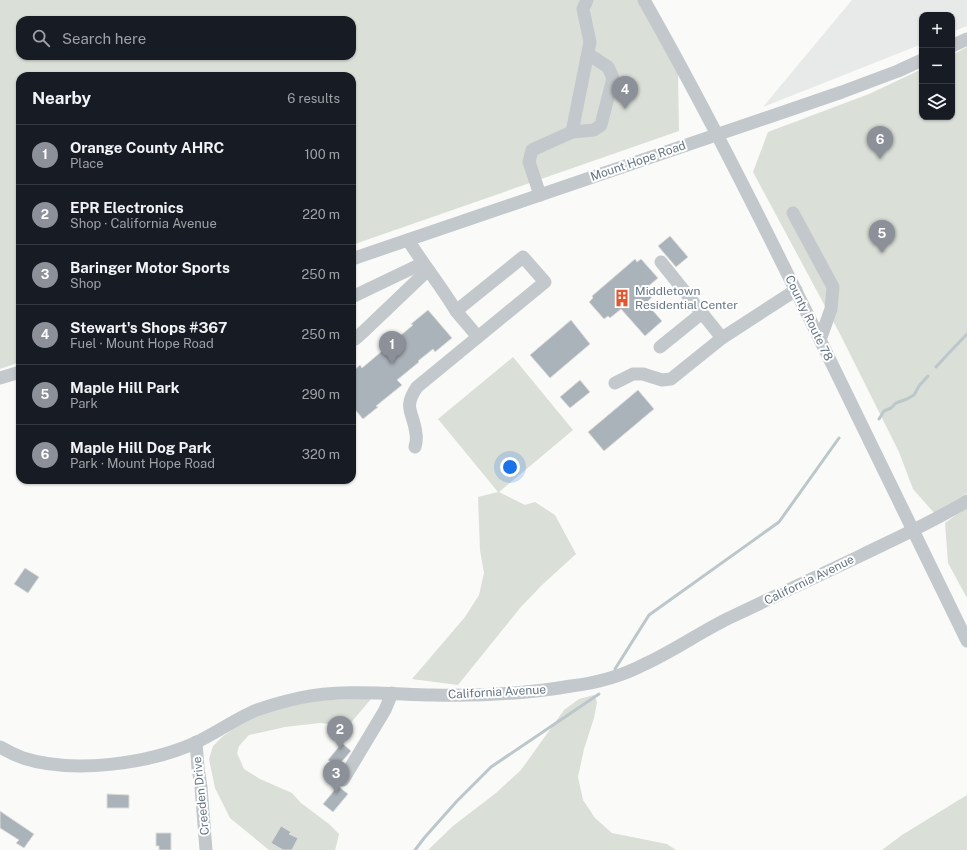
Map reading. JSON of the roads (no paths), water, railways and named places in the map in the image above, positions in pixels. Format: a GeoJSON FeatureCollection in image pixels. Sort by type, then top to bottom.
{"type":"FeatureCollection","features":[{"type":"Feature","properties":{"kind":"street"},"geometry":{"type":"LineString","coordinates":[[572,132],[590,42],[583,9],[586,0]]}},
{"type":"Feature","properties":{"kind":"street","name":"County Route 78"},"geometry":{"type":"LineString","coordinates":[[644,0],[717,134],[796,290],[967,641]]}},
{"type":"Feature","properties":{"kind":"street"},"geometry":{"type":"LineString","coordinates":[[955,45],[967,39]]}},
{"type":"Feature","properties":{"kind":"street"},"geometry":{"type":"LineString","coordinates":[[540,195],[529,162],[532,150],[572,132],[594,130],[601,125],[613,78],[608,67],[588,54]]}},
{"type":"Feature","properties":{"kind":"street","name":"Mount Hope Road"},"geometry":{"type":"LineString","coordinates":[[356,258],[842,92],[919,61]]}},
{"type":"Feature","properties":{"kind":"street"},"geometry":{"type":"LineString","coordinates":[[793,213],[832,287],[831,309],[820,340]]}},
{"type":"Feature","properties":{"kind":"street"},"geometry":{"type":"LineString","coordinates":[[408,240],[425,267],[442,288],[456,311],[478,337]]}},
{"type":"Feature","properties":{"kind":"street"},"geometry":{"type":"LineString","coordinates":[[415,447],[416,433],[410,408],[412,395],[418,387],[545,282],[523,257],[456,311]]}},
{"type":"Feature","properties":{"kind":"street"},"geometry":{"type":"LineString","coordinates":[[661,262],[722,338]]}},
{"type":"Feature","properties":{"kind":"street"},"geometry":{"type":"LineString","coordinates":[[356,295],[425,267]]}},
{"type":"Feature","properties":{"kind":"street"},"geometry":{"type":"LineString","coordinates":[[356,338],[425,267]]}},
{"type":"Feature","properties":{"kind":"street"},"geometry":{"type":"LineString","coordinates":[[615,383],[633,374],[644,374],[662,380],[671,379],[722,338],[796,290]]}},
{"type":"Feature","properties":{"kind":"street"},"geometry":{"type":"LineString","coordinates":[[660,347],[702,313]]}},
{"type":"Feature","properties":{"kind":"street"},"geometry":{"type":"LineString","coordinates":[[0,378],[16,373]]}},
{"type":"Feature","properties":{"kind":"street","name":"California Avenue"},"geometry":{"type":"LineString","coordinates":[[0,747],[23,758],[59,765],[77,766],[114,764],[150,758],[172,752],[196,742],[250,713],[265,707],[301,697],[355,693],[465,695],[508,693],[546,690],[610,678],[646,664],[718,624],[936,519],[967,501]]}},
{"type":"Feature","properties":{"kind":"street"},"geometry":{"type":"LineString","coordinates":[[344,780],[385,710],[392,693]]}},
{"type":"Feature","properties":{"kind":"street","name":"Creeden Drive"},"geometry":{"type":"LineString","coordinates":[[196,742],[206,850]]}},
{"type":"Feature","properties":{"kind":"waterway"},"geometry":{"type":"LineString","coordinates":[[936,367],[967,334]]}},
{"type":"Feature","properties":{"kind":"waterway"},"geometry":{"type":"LineString","coordinates":[[879,419],[884,411],[891,408],[896,403],[914,395],[919,386],[928,376]]}},
{"type":"Feature","properties":{"kind":"waterway"},"geometry":{"type":"LineString","coordinates":[[615,669],[649,615],[779,522],[839,438]]}},
{"type":"Feature","properties":{"kind":"waterway"},"geometry":{"type":"LineString","coordinates":[[415,850],[457,801],[491,767],[599,694]]}},
{"type":"Feature","properties":{"kind":"place","name":"Stewart's Shops #367"},"geometry":{"type":"Point","coordinates":[625,109]}},
{"type":"Feature","properties":{"kind":"place","name":"Maple Hill Dog Park"},"geometry":{"type":"Point","coordinates":[880,159]}},
{"type":"Feature","properties":{"kind":"place","name":"Maple Hill Park"},"geometry":{"type":"Point","coordinates":[882,253]}},
{"type":"Feature","properties":{"kind":"place","name":"Middletown Residential Center"},"geometry":{"type":"Point","coordinates":[622,298]}},
{"type":"Feature","properties":{"kind":"place","name":"Orange County AHRC"},"geometry":{"type":"Point","coordinates":[392,364]}},
{"type":"Feature","properties":{"kind":"place","name":"EPR Electronics"},"geometry":{"type":"Point","coordinates":[340,749]}},
{"type":"Feature","properties":{"kind":"place","name":"Baringer Motor Sports"},"geometry":{"type":"Point","coordinates":[336,793]}}]}
